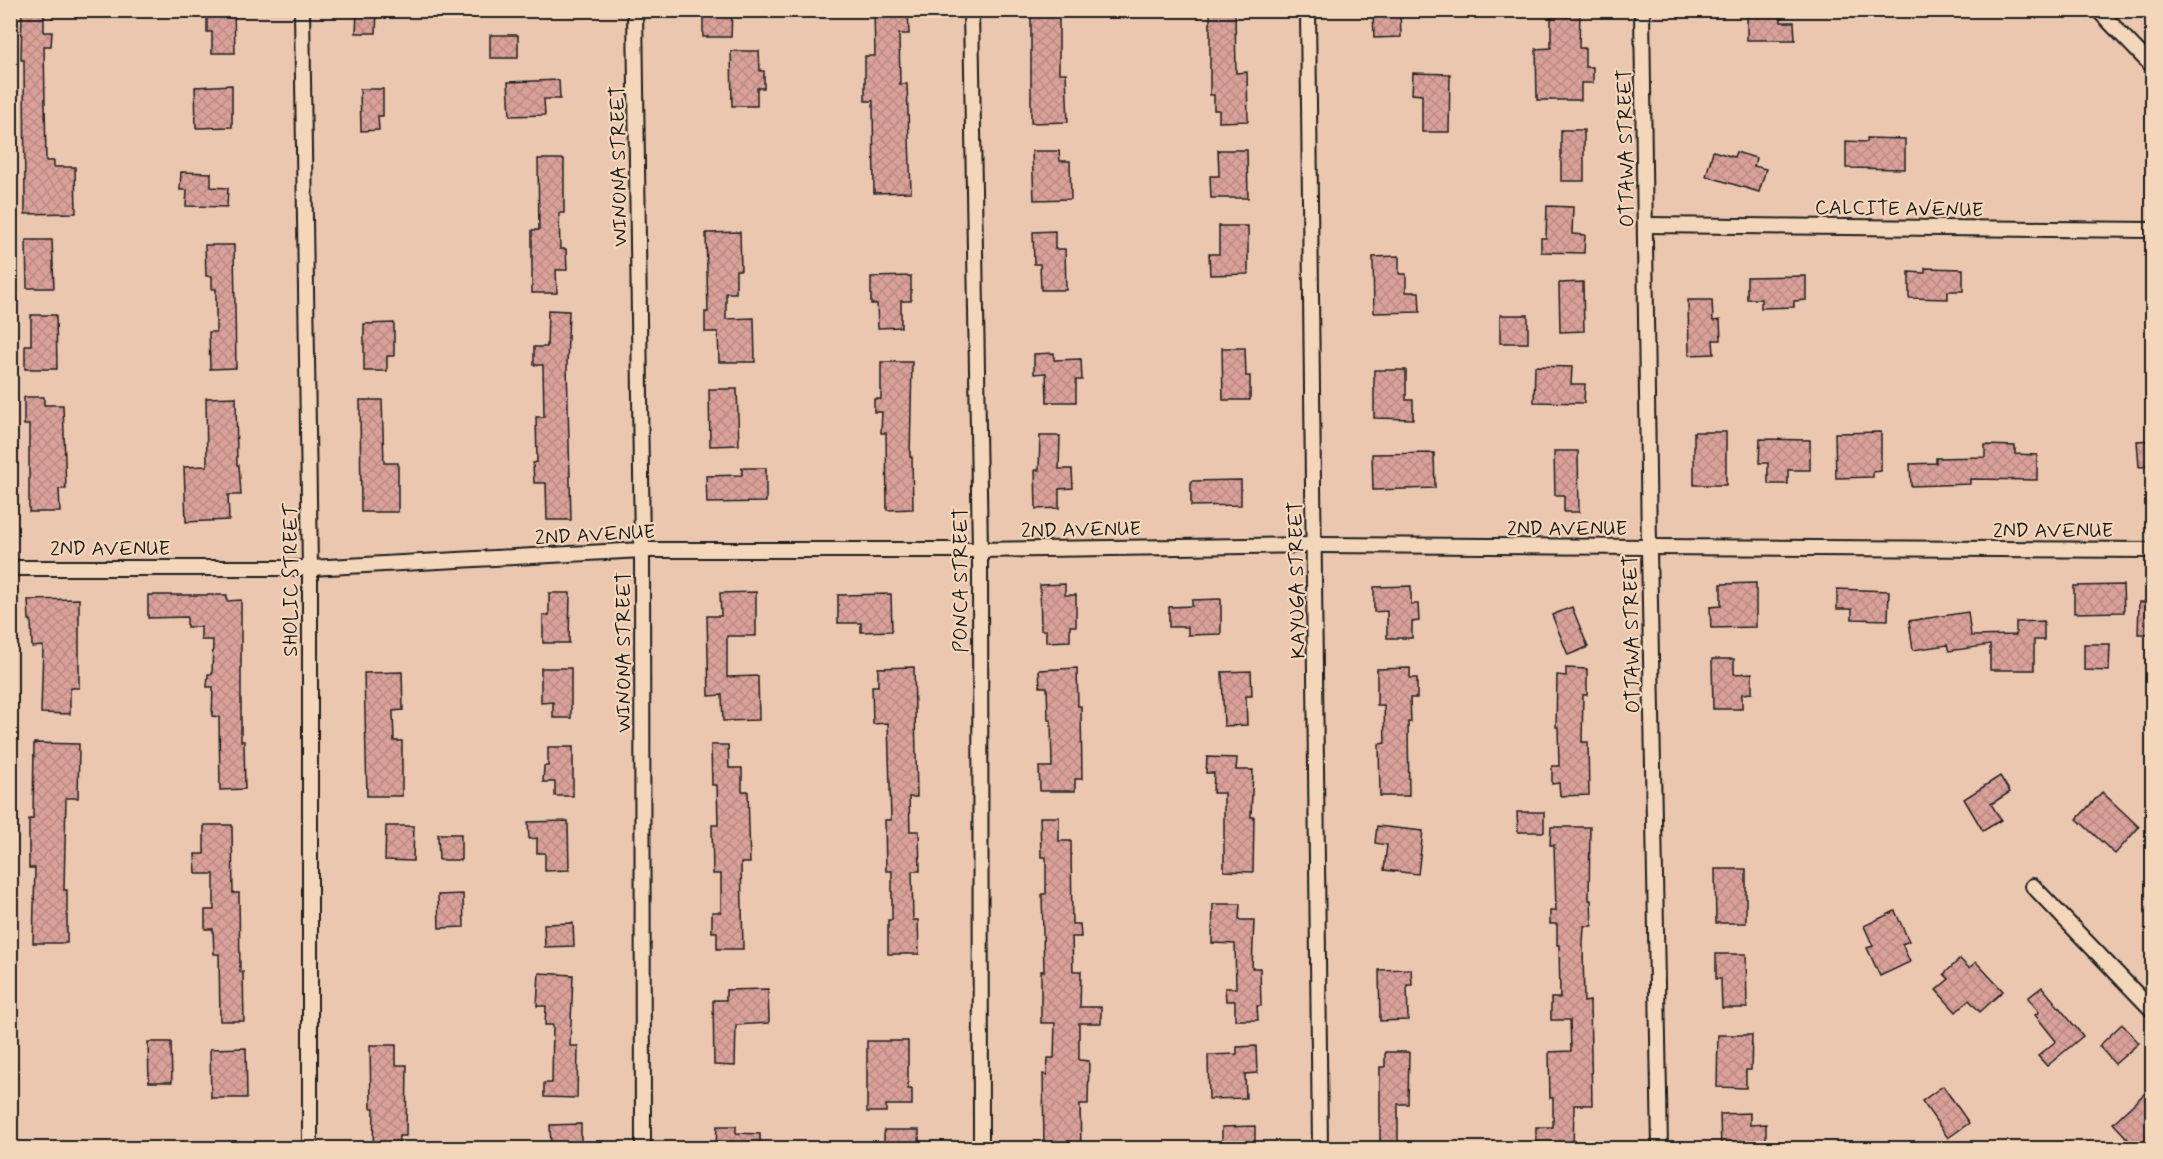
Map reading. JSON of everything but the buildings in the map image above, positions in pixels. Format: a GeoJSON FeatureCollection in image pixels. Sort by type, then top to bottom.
{"type":"FeatureCollection","features":[{"type":"Feature","properties":{"kind":"street","name":"SHOLIC STREET"},"geometry":{"type":"LineString","coordinates":[[302,10],[310,568],[310,1149]]}},
{"type":"Feature","properties":{"kind":"street","name":"WINONA STREET"},"geometry":{"type":"LineString","coordinates":[[635,10],[642,550],[644,1149]]}},
{"type":"Feature","properties":{"kind":"street","name":"PONCA STREET"},"geometry":{"type":"LineString","coordinates":[[971,10],[980,550],[981,1149]]}},
{"type":"Feature","properties":{"kind":"street","name":"KAYUGA STREET"},"geometry":{"type":"LineString","coordinates":[[1308,10],[1320,1149]]}},
{"type":"Feature","properties":{"kind":"street","name":"OTTAWA STREET"},"geometry":{"type":"LineString","coordinates":[[1642,10],[1648,548],[1660,1149]]}},
{"type":"Feature","properties":{"kind":"street"},"geometry":{"type":"LineString","coordinates":[[2098,10],[2152,66]]}},
{"type":"Feature","properties":{"kind":"street","name":"CALCITE AVENUE"},"geometry":{"type":"LineString","coordinates":[[1646,225],[2152,230]]}},
{"type":"Feature","properties":{"kind":"street","name":"2ND AVENUE"},"geometry":{"type":"LineString","coordinates":[[10,568],[310,568],[642,550],[980,550],[1315,545],[2152,550]]}},
{"type":"Feature","properties":{"kind":"street"},"geometry":{"type":"LineString","coordinates":[[2033,886],[2152,1010]]}}]}
